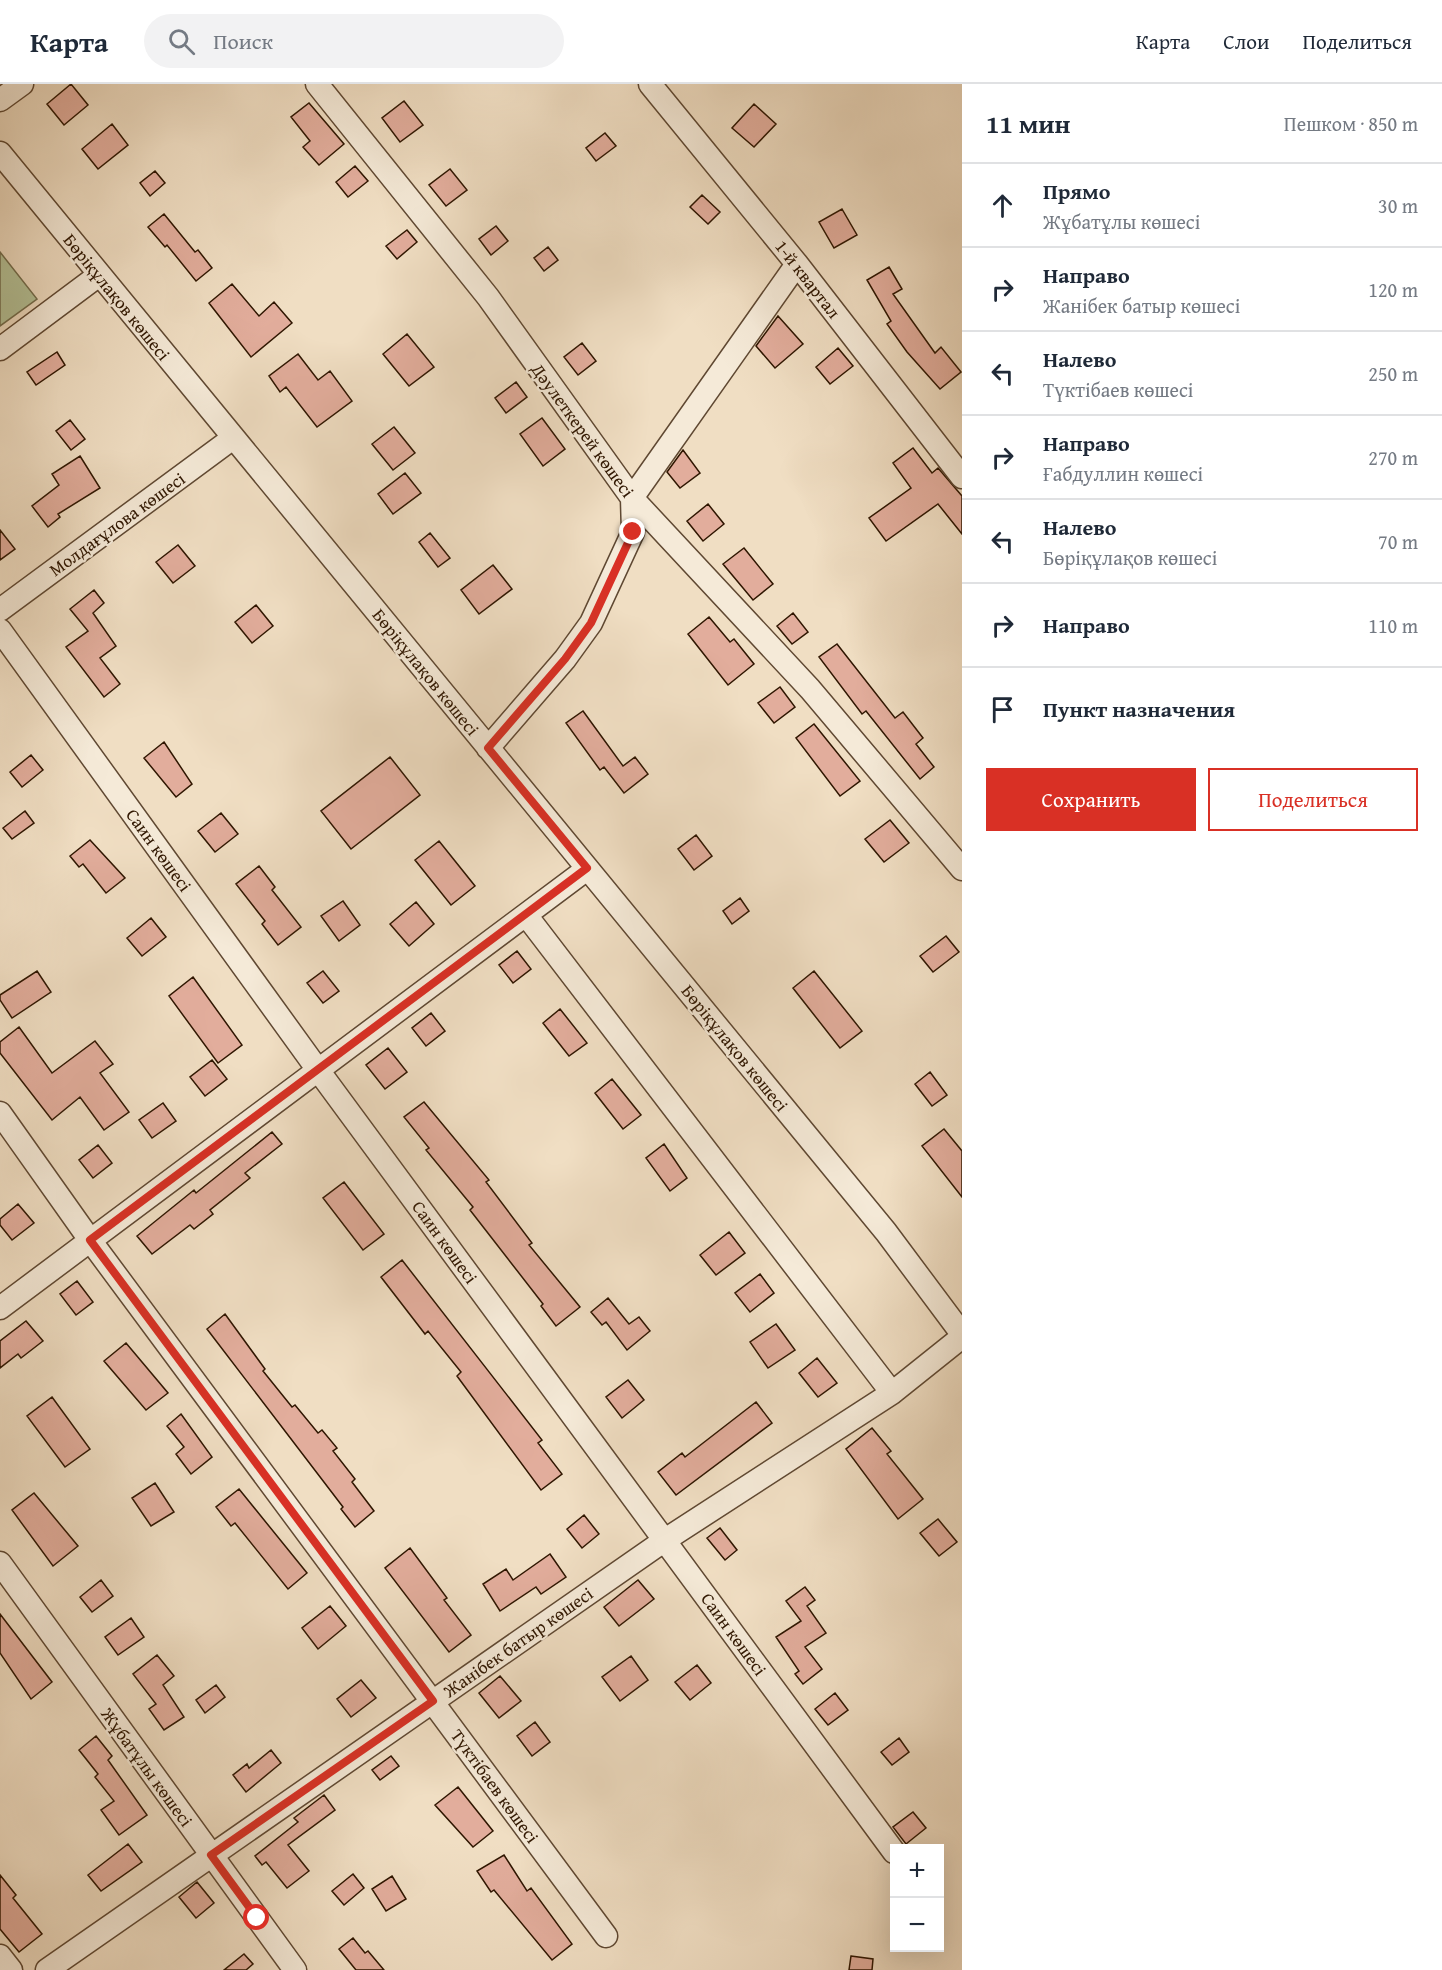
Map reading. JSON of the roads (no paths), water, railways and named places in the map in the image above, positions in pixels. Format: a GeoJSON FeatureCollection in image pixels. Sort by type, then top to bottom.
{"type":"FeatureCollection","features":[{"type":"Feature","properties":{"kind":"street"},"geometry":{"type":"LineString","coordinates":[[0,100],[22,84]]}},
{"type":"Feature","properties":{"kind":"street","name":"Дәулеткерей көшесі"},"geometry":{"type":"LineString","coordinates":[[317,84],[488,297],[632,498],[810,689],[962,869]]}},
{"type":"Feature","properties":{"kind":"street","name":"1-й квартал"},"geometry":{"type":"LineString","coordinates":[[650,84],[797,264],[962,477]]}},
{"type":"Feature","properties":{"kind":"street","name":"Бөріқұлақов көшесі"},"geometry":{"type":"LineString","coordinates":[[0,153],[886,1232],[962,1336]]}},
{"type":"Feature","properties":{"kind":"street"},"geometry":{"type":"LineString","coordinates":[[488,748],[565,659],[591,623],[633,532],[632,498],[797,264]]}},
{"type":"Feature","properties":{"kind":"street"},"geometry":{"type":"LineString","coordinates":[[0,349],[99,275]]}},
{"type":"Feature","properties":{"kind":"street","name":"Молдағұлова көшесі"},"geometry":{"type":"LineString","coordinates":[[0,610],[233,438]]}},
{"type":"Feature","properties":{"kind":"street","name":"Саин көшесі"},"geometry":{"type":"LineString","coordinates":[[0,630],[318,1070],[890,1847]]}},
{"type":"Feature","properties":{"kind":"street"},"geometry":{"type":"LineString","coordinates":[[0,1308],[587,868]]}},
{"type":"Feature","properties":{"kind":"street"},"geometry":{"type":"LineString","coordinates":[[526,915],[892,1393]]}},
{"type":"Feature","properties":{"kind":"street","name":"Түктібаев көшесі"},"geometry":{"type":"LineString","coordinates":[[0,1113],[90,1240],[606,1936]]}},
{"type":"Feature","properties":{"kind":"street","name":"Жанібек батыр көшесі"},"geometry":{"type":"LineString","coordinates":[[46,1970],[665,1540],[892,1393],[962,1336]]}},
{"type":"Feature","properties":{"kind":"street","name":"Жұбатұлы көшесі"},"geometry":{"type":"LineString","coordinates":[[0,1563],[295,1970]]}},
{"type":"Feature","properties":{"kind":"street"},"geometry":{"type":"LineString","coordinates":[[0,1956],[11,1970]]}}]}
